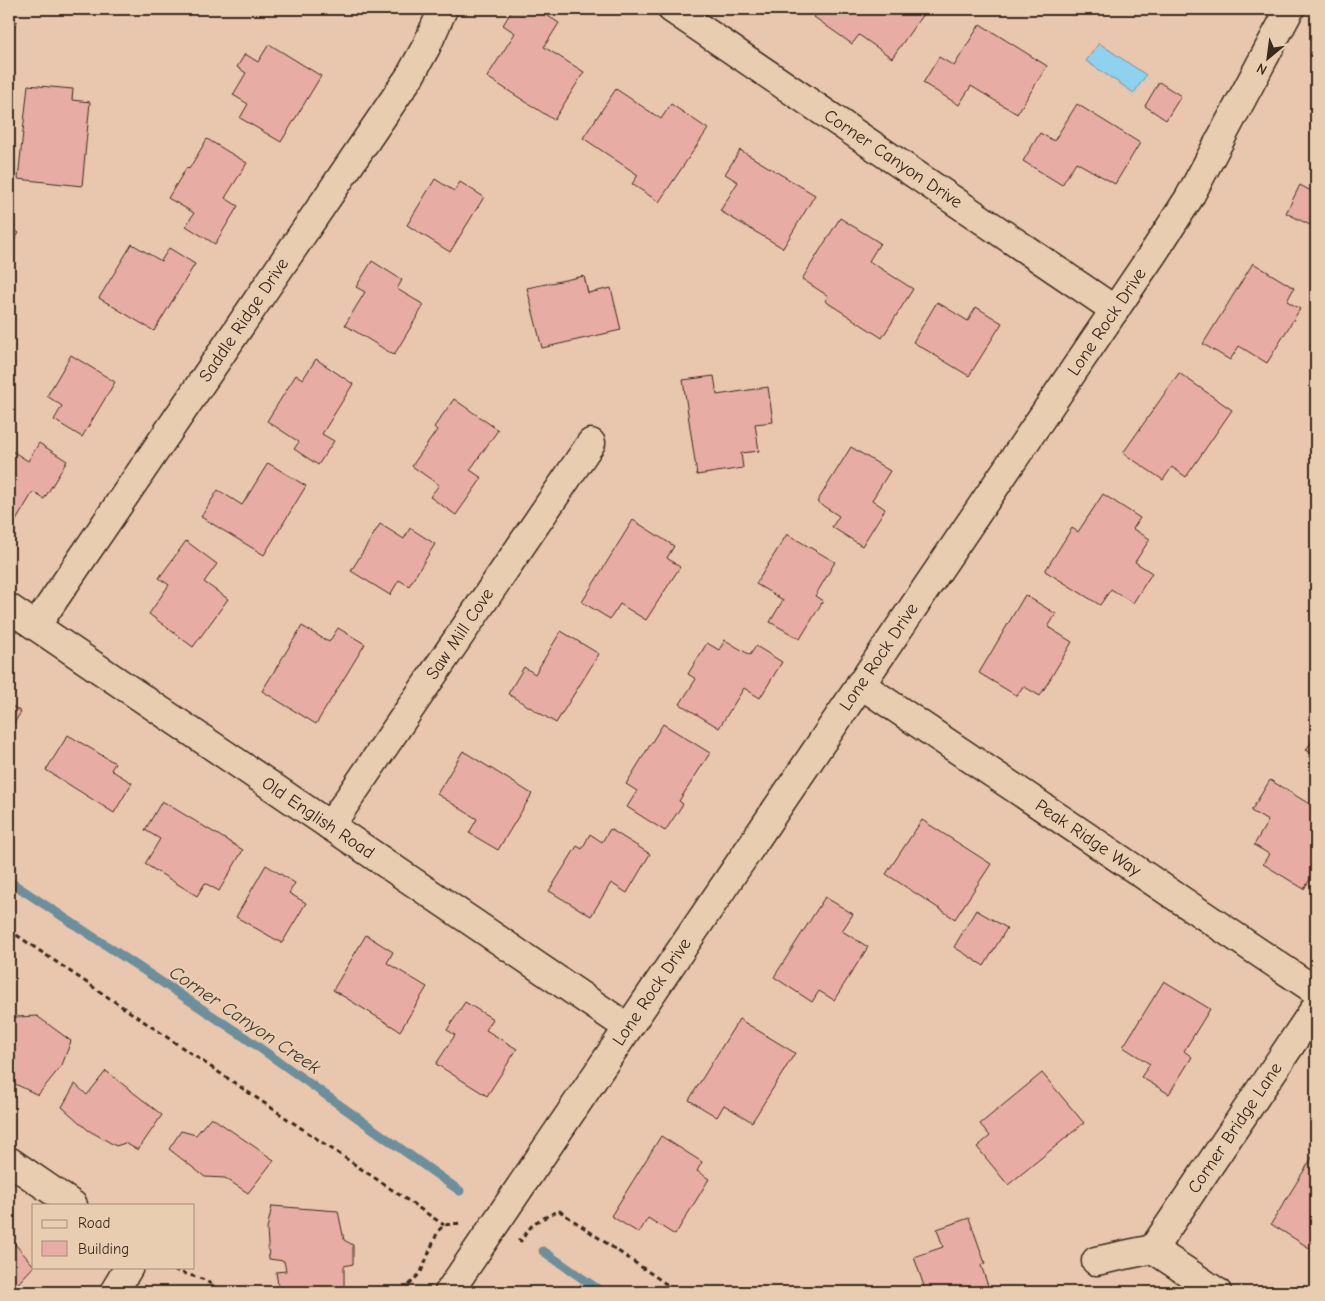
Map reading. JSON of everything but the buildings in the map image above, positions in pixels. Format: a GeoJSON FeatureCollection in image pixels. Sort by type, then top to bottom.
{"type":"FeatureCollection","features":[{"type":"Feature","properties":{"kind":"street","name":"Saddle Ridge Drive"},"geometry":{"type":"LineString","coordinates":[[36,626],[410,76],[426,48],[443,9]]}},
{"type":"Feature","properties":{"kind":"street","name":"Corner Canyon Drive"},"geometry":{"type":"LineString","coordinates":[[672,9],[1115,310]]}},
{"type":"Feature","properties":{"kind":"street","name":"Lone Rock Drive"},"geometry":{"type":"LineString","coordinates":[[448,1292],[1115,310],[1189,198],[1290,9]]}},
{"type":"Feature","properties":{"kind":"street","name":"Saw Mill Cove"},"geometry":{"type":"LineString","coordinates":[[330,826],[591,443]]}},
{"type":"Feature","properties":{"kind":"street","name":"Old English Road"},"geometry":{"type":"LineString","coordinates":[[9,608],[627,1027]]}},
{"type":"Feature","properties":{"kind":"street","name":"Peak Ridge Way"},"geometry":{"type":"LineString","coordinates":[[860,684],[1316,991]]}},
{"type":"Feature","properties":{"kind":"street","name":"Corner Bridge Lane"},"geometry":{"type":"LineString","coordinates":[[1153,1249],[1316,1007]]}},
{"type":"Feature","properties":{"kind":"street"},"geometry":{"type":"LineString","coordinates":[[9,1161],[72,1204]]}},
{"type":"Feature","properties":{"kind":"street"},"geometry":{"type":"LineString","coordinates":[[1096,1261],[1153,1249],[1217,1292]]}},
{"type":"Feature","properties":{"kind":"street"},"geometry":{"type":"LineString","coordinates":[[114,1292],[128,1268]]}},
{"type":"Feature","properties":{"kind":"path"},"geometry":{"type":"LineString","coordinates":[[9,930],[444,1226]]}},
{"type":"Feature","properties":{"kind":"path"},"geometry":{"type":"LineString","coordinates":[[521,1241],[533,1224],[558,1210],[678,1292]]}},
{"type":"Feature","properties":{"kind":"path"},"geometry":{"type":"LineString","coordinates":[[403,1292],[421,1272],[435,1235],[444,1226],[462,1222]]}},
{"type":"Feature","properties":{"kind":"path"},"geometry":{"type":"LineString","coordinates":[[168,1268],[205,1280],[222,1292]]}},
{"type":"Feature","properties":{"kind":"water"},"geometry":{"type":"Polygon","coordinates":[[[1099,43],[1146,75],[1134,93],[1086,61],[1099,43]]]}},
{"type":"Feature","properties":{"kind":"waterway","name":"Corner Canyon Creek"},"geometry":{"type":"LineString","coordinates":[[9,881],[243,1036],[460,1191]]}},
{"type":"Feature","properties":{"kind":"waterway","name":"Corner Canyon Creek"},"geometry":{"type":"LineString","coordinates":[[543,1251],[602,1292]]}}]}
